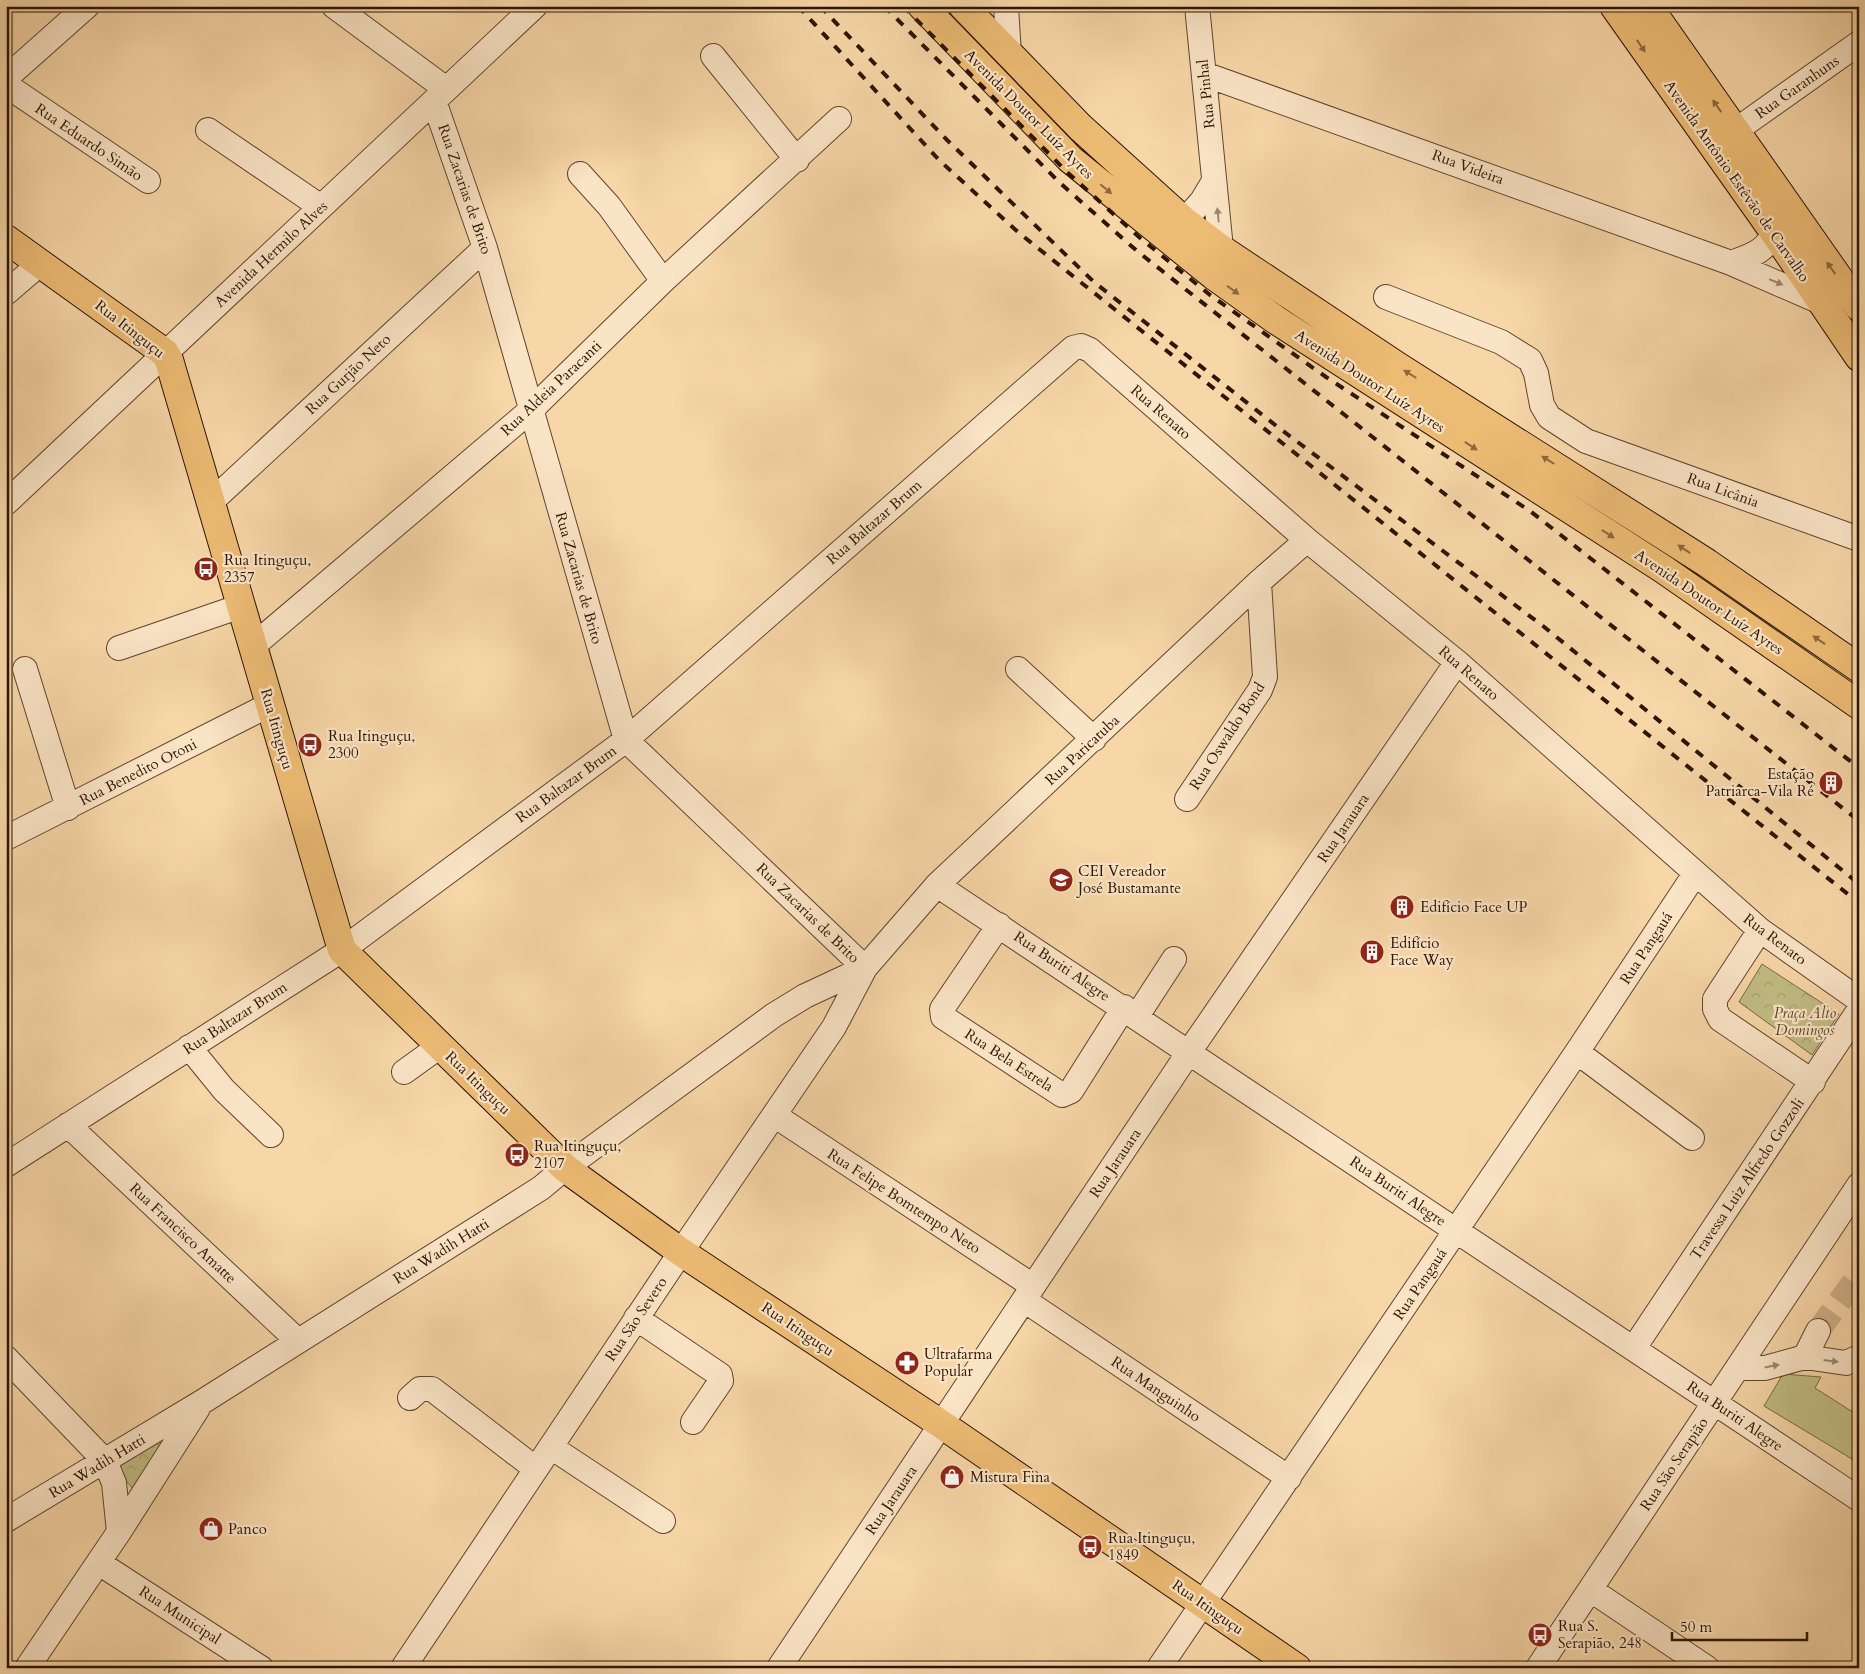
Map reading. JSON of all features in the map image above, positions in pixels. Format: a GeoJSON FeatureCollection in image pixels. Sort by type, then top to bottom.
{"type":"FeatureCollection","features":[{"type":"Feature","properties":{"kind":"main road","name":"Avenida Doutor Luíz Ayres"},"geometry":{"type":"LineString","coordinates":[[922,6],[1070,158],[1213,275],[1284,325],[1663,569],[1859,705]]}},
{"type":"Feature","properties":{"kind":"main road","name":"Avenida Doutor Luíz Ayres"},"geometry":{"type":"LineString","coordinates":[[963,6],[1080,127],[1184,221],[1221,249],[1396,366],[1706,563],[1859,668]]}},
{"type":"Feature","properties":{"kind":"main road","name":"Avenida Antônio Estêvão de Carvalho"},"geometry":{"type":"LineString","coordinates":[[1614,6],[1774,232],[1859,357]]}},
{"type":"Feature","properties":{"kind":"main road","name":"Avenida Antônio Estêvão de Carvalho"},"geometry":{"type":"LineString","coordinates":[[1648,6],[1859,308]]}},
{"type":"Feature","properties":{"kind":"main road","name":"Rua Itinguçu"},"geometry":{"type":"LineString","coordinates":[[6,239],[41,262],[164,353],[169,360],[212,501],[269,704],[342,950],[565,1168],[681,1252],[941,1424],[1297,1668]]}},
{"type":"Feature","properties":{"kind":"street"},"geometry":{"type":"LineString","coordinates":[[6,78],[87,6]]}},
{"type":"Feature","properties":{"kind":"street"},"geometry":{"type":"LineString","coordinates":[[334,6],[440,95]]}},
{"type":"Feature","properties":{"kind":"street","name":"Avenida Hermilo Alves"},"geometry":{"type":"LineString","coordinates":[[6,503],[535,6]]}},
{"type":"Feature","properties":{"kind":"street"},"geometry":{"type":"LineString","coordinates":[[1006,6],[1009,55]]}},
{"type":"Feature","properties":{"kind":"street","name":"Rua Pinhal"},"geometry":{"type":"LineString","coordinates":[[1197,6],[1221,249]]}},
{"type":"Feature","properties":{"kind":"street","name":"Rua Garanhuns"},"geometry":{"type":"LineString","coordinates":[[1735,131],[1859,43]]}},
{"type":"Feature","properties":{"kind":"street"},"geometry":{"type":"LineString","coordinates":[[713,56],[797,160]]}},
{"type":"Feature","properties":{"kind":"street","name":"Rua Videira"},"geometry":{"type":"LineString","coordinates":[[1204,74],[1731,263],[1823,303]]}},
{"type":"Feature","properties":{"kind":"street","name":"Rua Eduardo Simão"},"geometry":{"type":"LineString","coordinates":[[6,85],[148,181]]}},
{"type":"Feature","properties":{"kind":"street","name":"Rua Zacarias de Brito"},"geometry":{"type":"LineString","coordinates":[[440,95],[626,740],[865,968]]}},
{"type":"Feature","properties":{"kind":"street","name":"Rua Aldeia Paracanti"},"geometry":{"type":"LineString","coordinates":[[253,646],[531,410],[663,281],[839,120]]}},
{"type":"Feature","properties":{"kind":"street"},"geometry":{"type":"LineString","coordinates":[[208,130],[321,207]]}},
{"type":"Feature","properties":{"kind":"street"},"geometry":{"type":"LineString","coordinates":[[580,174],[609,206],[663,281]]}},
{"type":"Feature","properties":{"kind":"street"},"geometry":{"type":"LineString","coordinates":[[1184,221],[1202,201],[1214,181]]}},
{"type":"Feature","properties":{"kind":"street"},"geometry":{"type":"LineString","coordinates":[[1731,263],[1760,251],[1769,243],[1774,232]]}},
{"type":"Feature","properties":{"kind":"street","name":"Rua Gurjão Neto"},"geometry":{"type":"LineString","coordinates":[[212,501],[485,248]]}},
{"type":"Feature","properties":{"kind":"street"},"geometry":{"type":"LineString","coordinates":[[6,293],[41,262]]}},
{"type":"Feature","properties":{"kind":"street","name":"Rua Licânia"},"geometry":{"type":"LineString","coordinates":[[1386,297],[1501,342],[1530,360],[1536,373],[1542,405],[1550,417],[1586,441],[1859,539]]}},
{"type":"Feature","properties":{"kind":"street","name":"Rua Renato"},"geometry":{"type":"LineString","coordinates":[[1081,346],[1090,350],[1307,540],[1457,662],[1760,930],[1859,1000]]}},
{"type":"Feature","properties":{"kind":"street","name":"Rua Baltazar Brum"},"geometry":{"type":"LineString","coordinates":[[6,1165],[342,950],[626,740],[1073,348],[1081,346]]}},
{"type":"Feature","properties":{"kind":"street","name":"Rua Paricatuba"},"geometry":{"type":"LineString","coordinates":[[865,968],[937,885],[1307,540]]}},
{"type":"Feature","properties":{"kind":"street","name":"Rua Oswaldo Bond"},"geometry":{"type":"LineString","coordinates":[[1186,799],[1260,690],[1265,677],[1266,664],[1260,582]]}},
{"type":"Feature","properties":{"kind":"street"},"geometry":{"type":"LineString","coordinates":[[119,648],[241,606]]}},
{"type":"Feature","properties":{"kind":"street","name":"Rua Jarauara"},"geometry":{"type":"LineString","coordinates":[[779,1668],[1189,1052],[1457,662]]}},
{"type":"Feature","properties":{"kind":"street"},"geometry":{"type":"LineString","coordinates":[[25,669],[68,808]]}},
{"type":"Feature","properties":{"kind":"street"},"geometry":{"type":"LineString","coordinates":[[1018,670],[1094,738]]}},
{"type":"Feature","properties":{"kind":"street","name":"Rua Benedito Otoni"},"geometry":{"type":"LineString","coordinates":[[6,838],[269,704]]}},
{"type":"Feature","properties":{"kind":"street","name":"Rua Pangauá"},"geometry":{"type":"LineString","coordinates":[[1159,1668],[1577,1052],[1695,874]]}},
{"type":"Feature","properties":{"kind":"street","name":"Rua Buriti Alegre"},"geometry":{"type":"LineString","coordinates":[[937,885],[1000,925],[1859,1498]]}},
{"type":"Feature","properties":{"kind":"street","name":"Rua Bela Estrela"},"geometry":{"type":"LineString","coordinates":[[1000,925],[942,1009],[943,1017],[1062,1095],[1071,1091],[1130,1012]]}},
{"type":"Feature","properties":{"kind":"street"},"geometry":{"type":"LineString","coordinates":[[1760,930],[1715,999],[1715,1009],[1720,1020],[1813,1082]]}},
{"type":"Feature","properties":{"kind":"street"},"geometry":{"type":"LineString","coordinates":[[1130,1012],[1174,959]]}},
{"type":"Feature","properties":{"kind":"street","name":"Rua São Severo"},"geometry":{"type":"LineString","coordinates":[[403,1668],[636,1318],[834,1027],[865,968]]}},
{"type":"Feature","properties":{"kind":"street","name":"Rua Wadih Hatti"},"geometry":{"type":"LineString","coordinates":[[6,1520],[202,1402],[541,1188],[565,1168],[774,1015],[805,996],[865,968]]}},
{"type":"Feature","properties":{"kind":"street","name":"Travessa Luiz Alfredo Gozzoli"},"geometry":{"type":"LineString","coordinates":[[1634,1348],[1813,1082],[1859,1010]]}},
{"type":"Feature","properties":{"kind":"street"},"geometry":{"type":"LineString","coordinates":[[404,1072],[440,1046]]}},
{"type":"Feature","properties":{"kind":"street"},"geometry":{"type":"LineString","coordinates":[[189,1047],[224,1090],[271,1135]]}},
{"type":"Feature","properties":{"kind":"street"},"geometry":{"type":"LineString","coordinates":[[1577,1052],[1692,1138]]}},
{"type":"Feature","properties":{"kind":"street","name":"Rua Felipe Bomtempo Neto"},"geometry":{"type":"LineString","coordinates":[[774,1115],[1028,1293]]}},
{"type":"Feature","properties":{"kind":"street","name":"Rua Francisco Amatte"},"geometry":{"type":"LineString","coordinates":[[68,1125],[298,1341]]}},
{"type":"Feature","properties":{"kind":"street","name":"Rua São Serapião"},"geometry":{"type":"LineString","coordinates":[[1538,1668],[1859,1185]]}},
{"type":"Feature","properties":{"kind":"street","name":"Rua Manguinho"},"geometry":{"type":"LineString","coordinates":[[1028,1293],[1289,1478]]}},
{"type":"Feature","properties":{"kind":"street"},"geometry":{"type":"LineString","coordinates":[[636,1318],[720,1375],[721,1381],[693,1422]]}},
{"type":"Feature","properties":{"kind":"street"},"geometry":{"type":"LineString","coordinates":[[1805,1358],[1818,1332]]}},
{"type":"Feature","properties":{"kind":"street"},"geometry":{"type":"LineString","coordinates":[[6,1358],[105,1461],[114,1482],[118,1505],[119,1532]]}},
{"type":"Feature","properties":{"kind":"street"},"geometry":{"type":"LineString","coordinates":[[1738,1368],[1765,1368],[1805,1358],[1846,1363],[1857,1358]]}},
{"type":"Feature","properties":{"kind":"street"},"geometry":{"type":"LineString","coordinates":[[410,1398],[420,1389],[432,1389],[536,1469]]}},
{"type":"Feature","properties":{"kind":"street"},"geometry":{"type":"LineString","coordinates":[[27,1668],[99,1563],[202,1402]]}},
{"type":"Feature","properties":{"kind":"street"},"geometry":{"type":"LineString","coordinates":[[551,1447],[663,1521]]}},
{"type":"Feature","properties":{"kind":"street","name":"Rua Municipal"},"geometry":{"type":"LineString","coordinates":[[99,1563],[261,1668]]}},
{"type":"Feature","properties":{"kind":"street"},"geometry":{"type":"LineString","coordinates":[[1590,1590],[1707,1668]]}},
{"type":"Feature","properties":{"kind":"green space","name":"Praça Alto Domingos"},"geometry":{"type":"Polygon","coordinates":[[[1762,964],[1839,1014],[1812,1055],[1739,1002],[1762,964]]]}},
{"type":"Feature","properties":{"kind":"green space"},"geometry":{"type":"Polygon","coordinates":[[[1783,1374],[1821,1377],[1815,1388],[1859,1416],[1857,1462],[1764,1406],[1783,1374]]]}},
{"type":"Feature","properties":{"kind":"green space"},"geometry":{"type":"Polygon","coordinates":[[[175,1428],[137,1493],[111,1465],[175,1428]]]}},
{"type":"Feature","properties":{"kind":"tunnel"},"geometry":{"type":"LineString","coordinates":[[1818,1331],[1859,1275]]}},
{"type":"Feature","properties":{"kind":"railway"},"geometry":{"type":"LineString","coordinates":[[798,6],[939,160],[1019,233],[1859,903]]}},
{"type":"Feature","properties":{"kind":"railway"},"geometry":{"type":"LineString","coordinates":[[820,6],[947,140],[1094,282],[1279,428],[1543,626],[1859,884]]}},
{"type":"Feature","properties":{"kind":"railway"},"geometry":{"type":"LineString","coordinates":[[884,6],[1060,183],[1137,251],[1859,821]]}},
{"type":"Feature","properties":{"kind":"railway"},"geometry":{"type":"LineString","coordinates":[[903,6],[1068,173],[1139,237],[1210,295],[1326,377],[1530,511],[1859,768]]}},
{"type":"Feature","properties":{"kind":"place","name":"Rua Itinguçu, 2357"},"geometry":{"type":"Point","coordinates":[206,569]}},
{"type":"Feature","properties":{"kind":"place","name":"Rua Itinguçu, 2300"},"geometry":{"type":"Point","coordinates":[310,745]}},
{"type":"Feature","properties":{"kind":"place","name":"Estação Patriarca-Vila Ré"},"geometry":{"type":"Point","coordinates":[1831,783]}},
{"type":"Feature","properties":{"kind":"place","name":"CEI Vereador José Bustamante"},"geometry":{"type":"Point","coordinates":[1061,880]}},
{"type":"Feature","properties":{"kind":"place","name":"Edifício Face UP"},"geometry":{"type":"Point","coordinates":[1402,907]}},
{"type":"Feature","properties":{"kind":"place","name":"Edifício Face Way"},"geometry":{"type":"Point","coordinates":[1372,952]}},
{"type":"Feature","properties":{"kind":"place","name":"Rua Itinguçu, 2107"},"geometry":{"type":"Point","coordinates":[517,1155]}},
{"type":"Feature","properties":{"kind":"place","name":"Ultrafarma Popular"},"geometry":{"type":"Point","coordinates":[907,1363]}},
{"type":"Feature","properties":{"kind":"place","name":"Mistura Fina"},"geometry":{"type":"Point","coordinates":[952,1477]}},
{"type":"Feature","properties":{"kind":"place","name":"Panco"},"geometry":{"type":"Point","coordinates":[211,1529]}},
{"type":"Feature","properties":{"kind":"place","name":"Rua Itinguçu, 1849"},"geometry":{"type":"Point","coordinates":[1090,1547]}},
{"type":"Feature","properties":{"kind":"place","name":"Rua S. Serapião, 248"},"geometry":{"type":"Point","coordinates":[1540,1635]}}]}
